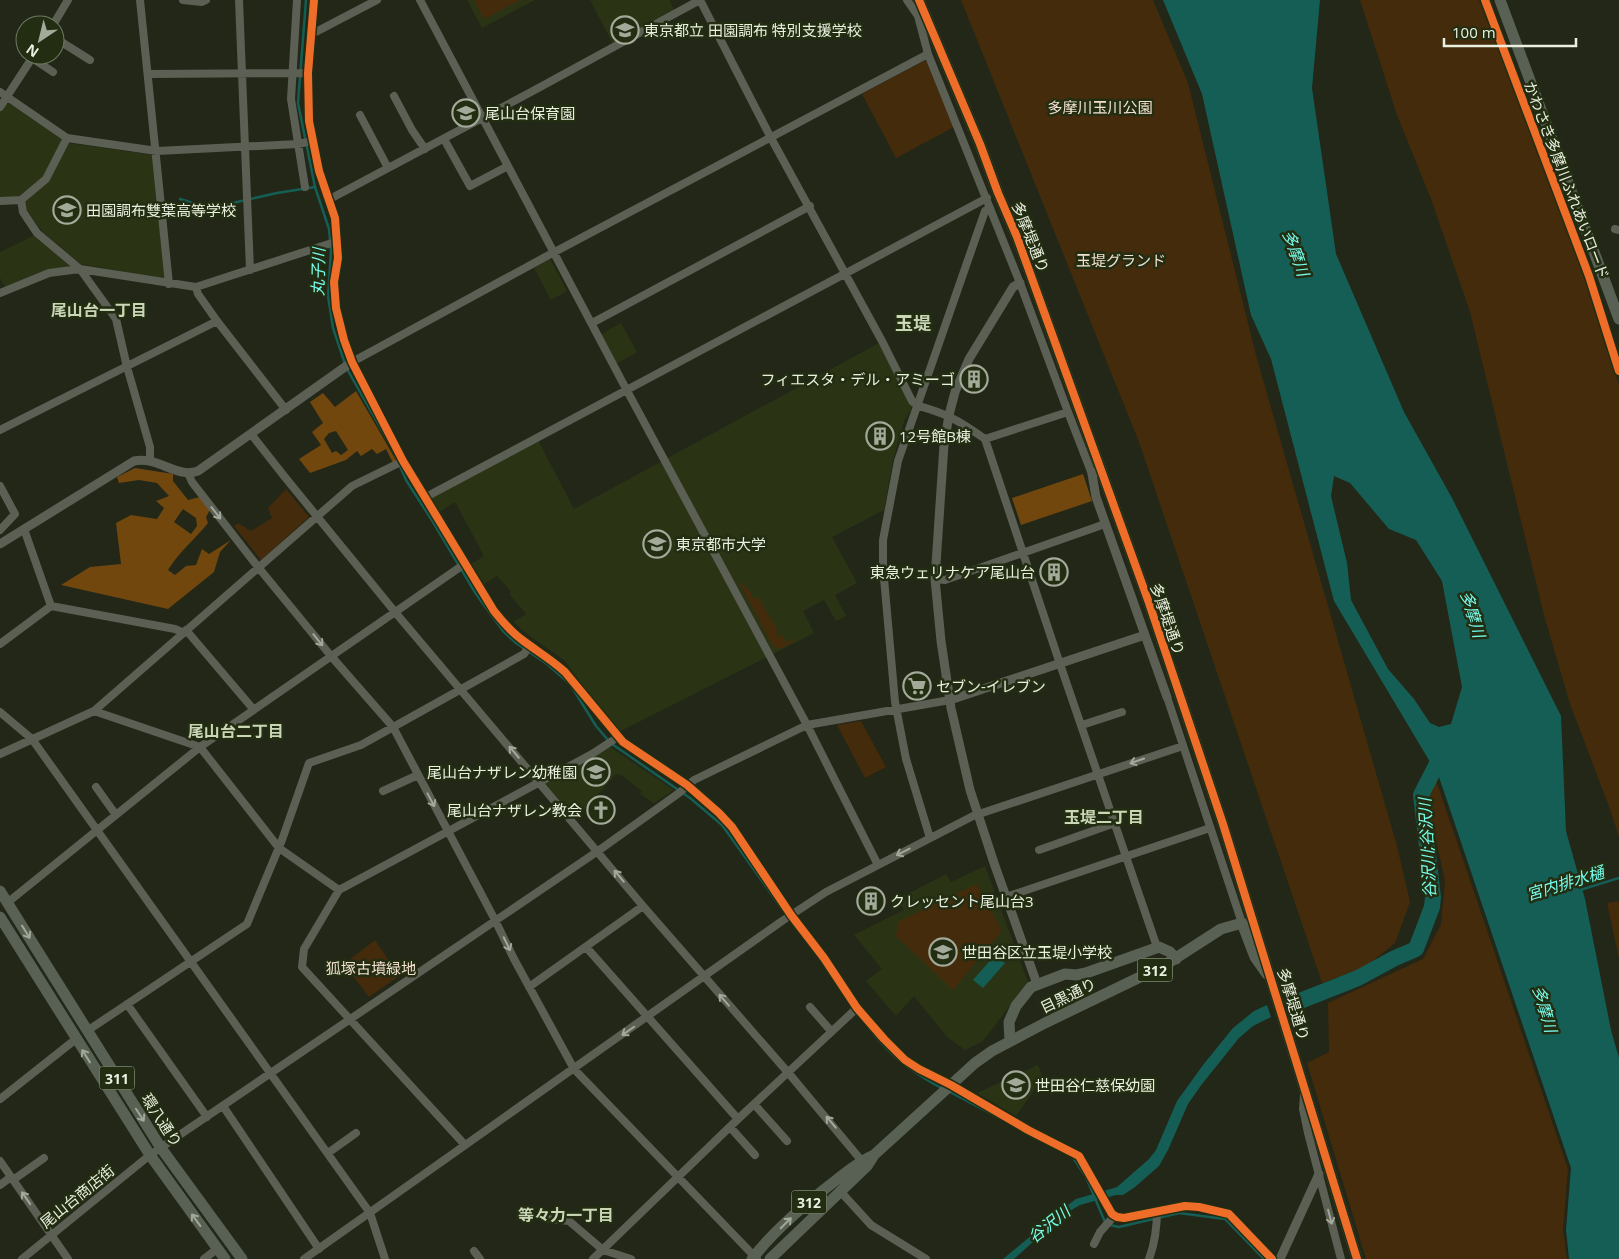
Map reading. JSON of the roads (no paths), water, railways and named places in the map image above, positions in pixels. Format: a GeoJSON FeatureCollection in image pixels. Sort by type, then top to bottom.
{"type":"FeatureCollection","features":[{"type":"Feature","properties":{"kind":"main road","name":"多摩堤通り"},"geometry":{"type":"LineString","coordinates":[[918,0],[921,15],[980,144],[1017,237],[1097,472],[1224,824],[1357,1259]]}},
{"type":"Feature","properties":{"kind":"main road"},"geometry":{"type":"LineString","coordinates":[[1500,0],[1619,319]]}},
{"type":"Feature","properties":{"kind":"main road","name":"環八通り"},"geometry":{"type":"LineString","coordinates":[[0,891],[161,1148],[242,1259]]}},
{"type":"Feature","properties":{"kind":"main road","name":"環八通り"},"geometry":{"type":"LineString","coordinates":[[0,917],[150,1155],[225,1259]]}},
{"type":"Feature","properties":{"kind":"main road"},"geometry":{"type":"LineString","coordinates":[[1242,923],[1255,957],[1271,978]]}},
{"type":"Feature","properties":{"kind":"main road","name":"目黒通り"},"geometry":{"type":"LineString","coordinates":[[770,1259],[866,1166],[874,1155],[982,1058],[1010,1041],[1176,959],[1221,929],[1242,923]]}},
{"type":"Feature","properties":{"kind":"main road","name":"312"},"geometry":{"type":"LineString","coordinates":[[1010,1041],[1009,1022],[1016,1006],[1031,987],[1036,984],[1064,974],[1076,975],[1086,973],[1158,947],[1162,947],[1176,959]]}},
{"type":"Feature","properties":{"kind":"main road","name":"目黒通り"},"geometry":{"type":"LineString","coordinates":[[755,1258],[810,1200],[861,1160],[874,1155]]}},
{"type":"Feature","properties":{"kind":"street"},"geometry":{"type":"LineString","coordinates":[[59,15],[68,0]]}},
{"type":"Feature","properties":{"kind":"street"},"geometry":{"type":"LineString","coordinates":[[140,0],[170,284]]}},
{"type":"Feature","properties":{"kind":"street"},"geometry":{"type":"LineString","coordinates":[[183,0],[202,2],[206,0]]}},
{"type":"Feature","properties":{"kind":"street"},"geometry":{"type":"LineString","coordinates":[[240,0],[250,270]]}},
{"type":"Feature","properties":{"kind":"street"},"geometry":{"type":"LineString","coordinates":[[297,0],[291,72],[291,99],[305,187]]}},
{"type":"Feature","properties":{"kind":"street"},"geometry":{"type":"LineString","coordinates":[[314,0],[308,73],[308,121],[319,171],[335,218],[338,241],[338,258],[334,282],[336,308],[348,365],[401,462],[464,564],[508,629],[527,649],[557,664],[585,698],[613,741],[650,761],[719,813],[732,828],[790,916],[824,958],[857,1008],[905,1060],[947,1090],[1079,1156],[1106,1204],[1115,1216],[1124,1218],[1185,1206],[1199,1206],[1229,1214],[1272,1259]]}},
{"type":"Feature","properties":{"kind":"street"},"geometry":{"type":"LineString","coordinates":[[310,35],[377,0]]}},
{"type":"Feature","properties":{"kind":"street"},"geometry":{"type":"LineString","coordinates":[[420,0],[626,390],[807,725],[878,864]]}},
{"type":"Feature","properties":{"kind":"street"},"geometry":{"type":"LineString","coordinates":[[328,200],[700,0],[771,138],[810,206],[912,401],[917,405],[949,416],[985,439],[1125,856],[1158,947]]}},
{"type":"Feature","properties":{"kind":"street"},"geometry":{"type":"LineString","coordinates":[[907,0],[921,15],[928,54],[987,198],[1068,412],[1097,472],[1096,497],[1167,697],[1242,923]]}},
{"type":"Feature","properties":{"kind":"street"},"geometry":{"type":"LineString","coordinates":[[65,44],[90,60]]}},
{"type":"Feature","properties":{"kind":"street"},"geometry":{"type":"LineString","coordinates":[[0,544],[134,461],[150,460],[188,473],[198,471],[348,365],[928,54]]}},
{"type":"Feature","properties":{"kind":"street"},"geometry":{"type":"LineString","coordinates":[[0,107],[3,94],[26,65]]}},
{"type":"Feature","properties":{"kind":"street"},"geometry":{"type":"LineString","coordinates":[[44,65],[53,72]]}},
{"type":"Feature","properties":{"kind":"street"},"geometry":{"type":"LineString","coordinates":[[149,74],[308,73]]}},
{"type":"Feature","properties":{"kind":"street"},"geometry":{"type":"LineString","coordinates":[[3,94],[67,138],[157,151],[298,144],[312,141]]}},
{"type":"Feature","properties":{"kind":"street"},"geometry":{"type":"LineString","coordinates":[[394,96],[424,149]]}},
{"type":"Feature","properties":{"kind":"street"},"geometry":{"type":"LineString","coordinates":[[360,115],[388,168]]}},
{"type":"Feature","properties":{"kind":"street"},"geometry":{"type":"LineString","coordinates":[[0,201],[20,200],[46,179],[67,138]]}},
{"type":"Feature","properties":{"kind":"street"},"geometry":{"type":"LineString","coordinates":[[444,139],[470,186],[508,166]]}},
{"type":"Feature","properties":{"kind":"street"},"geometry":{"type":"LineString","coordinates":[[424,498],[987,198]]}},
{"type":"Feature","properties":{"kind":"street"},"geometry":{"type":"LineString","coordinates":[[20,200],[23,212],[38,233],[80,269],[116,319],[127,367],[150,447],[150,460]]}},
{"type":"Feature","properties":{"kind":"street"},"geometry":{"type":"LineString","coordinates":[[592,323],[810,206]]}},
{"type":"Feature","properties":{"kind":"street"},"geometry":{"type":"LineString","coordinates":[[930,838],[906,759],[896,710],[883,567],[883,540],[898,461],[985,210],[990,208]]}},
{"type":"Feature","properties":{"kind":"street"},"geometry":{"type":"LineString","coordinates":[[0,293],[49,273],[80,269],[196,287],[338,241]]}},
{"type":"Feature","properties":{"kind":"street"},"geometry":{"type":"LineString","coordinates":[[1020,283],[1013,287],[975,349],[959,381],[949,416],[944,445],[935,579],[941,641],[950,700],[964,764],[978,815],[1036,984]]}},
{"type":"Feature","properties":{"kind":"street"},"geometry":{"type":"LineString","coordinates":[[196,287],[198,294],[217,321],[286,410]]}},
{"type":"Feature","properties":{"kind":"street"},"geometry":{"type":"LineString","coordinates":[[0,430],[217,321]]}},
{"type":"Feature","properties":{"kind":"street"},"geometry":{"type":"LineString","coordinates":[[985,439],[1068,412]]}},
{"type":"Feature","properties":{"kind":"street"},"geometry":{"type":"LineString","coordinates":[[251,434],[395,612],[643,906],[852,1147],[861,1160]]}},
{"type":"Feature","properties":{"kind":"street"},"geometry":{"type":"LineString","coordinates":[[0,754],[94,711],[352,486],[401,462]]}},
{"type":"Feature","properties":{"kind":"street"},"geometry":{"type":"LineString","coordinates":[[188,473],[192,482],[258,567],[331,656],[393,727],[574,1069],[755,1258]]}},
{"type":"Feature","properties":{"kind":"street"},"geometry":{"type":"LineString","coordinates":[[0,486],[14,514],[0,530]]}},
{"type":"Feature","properties":{"kind":"street"},"geometry":{"type":"LineString","coordinates":[[935,579],[944,580],[1105,524]]}},
{"type":"Feature","properties":{"kind":"street"},"geometry":{"type":"LineString","coordinates":[[24,529],[51,606]]}},
{"type":"Feature","properties":{"kind":"street"},"geometry":{"type":"LineString","coordinates":[[8,903],[200,747],[464,564]]}},
{"type":"Feature","properties":{"kind":"street"},"geometry":{"type":"LineString","coordinates":[[0,644],[51,606],[185,631],[254,710]]}},
{"type":"Feature","properties":{"kind":"street"},"geometry":{"type":"LineString","coordinates":[[950,700],[1145,635]]}},
{"type":"Feature","properties":{"kind":"street"},"geometry":{"type":"LineString","coordinates":[[87,1031],[247,924],[279,848],[309,763],[361,745],[461,690],[527,649]]}},
{"type":"Feature","properties":{"kind":"street","name":"尾山台商店街"},"geometry":{"type":"LineString","coordinates":[[22,1259],[150,1155],[598,851],[694,780],[807,725],[950,700]]}},
{"type":"Feature","properties":{"kind":"street"},"geometry":{"type":"LineString","coordinates":[[94,711],[200,747],[279,848],[339,890]]}},
{"type":"Feature","properties":{"kind":"street"},"geometry":{"type":"LineString","coordinates":[[0,712],[32,739],[328,1153],[370,1213],[385,1259]]}},
{"type":"Feature","properties":{"kind":"street"},"geometry":{"type":"LineString","coordinates":[[1082,725],[1122,712]]}},
{"type":"Feature","properties":{"kind":"street"},"geometry":{"type":"LineString","coordinates":[[465,1145],[302,967],[304,949],[339,890],[613,741]]}},
{"type":"Feature","properties":{"kind":"street"},"geometry":{"type":"LineString","coordinates":[[304,1259],[648,1017],[782,920],[826,892],[973,816],[1183,746]]}},
{"type":"Feature","properties":{"kind":"street"},"geometry":{"type":"LineString","coordinates":[[383,791],[418,776]]}},
{"type":"Feature","properties":{"kind":"street"},"geometry":{"type":"LineString","coordinates":[[96,788],[116,815]]}},
{"type":"Feature","properties":{"kind":"street"},"geometry":{"type":"LineString","coordinates":[[1039,850],[1115,823]]}},
{"type":"Feature","properties":{"kind":"street"},"geometry":{"type":"LineString","coordinates":[[1006,897],[1210,828]]}},
{"type":"Feature","properties":{"kind":"street"},"geometry":{"type":"LineString","coordinates":[[529,987],[643,906]]}},
{"type":"Feature","properties":{"kind":"street"},"geometry":{"type":"LineString","coordinates":[[586,947],[738,1119]]}},
{"type":"Feature","properties":{"kind":"street"},"geometry":{"type":"LineString","coordinates":[[127,1004],[207,1117]]}},
{"type":"Feature","properties":{"kind":"street"},"geometry":{"type":"LineString","coordinates":[[810,1007],[831,1031]]}},
{"type":"Feature","properties":{"kind":"street"},"geometry":{"type":"LineString","coordinates":[[593,1259],[738,1119],[857,1008]]}},
{"type":"Feature","properties":{"kind":"street"},"geometry":{"type":"LineString","coordinates":[[0,1099],[76,1039]]}},
{"type":"Feature","properties":{"kind":"street"},"geometry":{"type":"LineString","coordinates":[[1306,1091],[1303,1109],[1341,1259]]}},
{"type":"Feature","properties":{"kind":"street"},"geometry":{"type":"LineString","coordinates":[[754,1104],[787,1141]]}},
{"type":"Feature","properties":{"kind":"street"},"geometry":{"type":"LineString","coordinates":[[223,1106],[319,1249]]}},
{"type":"Feature","properties":{"kind":"street"},"geometry":{"type":"LineString","coordinates":[[730,1127],[755,1155]]}},
{"type":"Feature","properties":{"kind":"street"},"geometry":{"type":"LineString","coordinates":[[328,1153],[356,1134]]}},
{"type":"Feature","properties":{"kind":"street"},"geometry":{"type":"LineString","coordinates":[[0,1185],[44,1158]]}},
{"type":"Feature","properties":{"kind":"street"},"geometry":{"type":"LineString","coordinates":[[0,1161],[68,1259]]}},
{"type":"Feature","properties":{"kind":"street"},"geometry":{"type":"LineString","coordinates":[[1280,1259],[1319,1174]]}},
{"type":"Feature","properties":{"kind":"street"},"geometry":{"type":"LineString","coordinates":[[840,1191],[871,1225],[926,1259]]}},
{"type":"Feature","properties":{"kind":"street"},"geometry":{"type":"LineString","coordinates":[[1149,1259],[1153,1249],[1157,1212]]}},
{"type":"Feature","properties":{"kind":"street"},"geometry":{"type":"LineString","coordinates":[[1094,1244],[1100,1232],[1115,1216]]}},
{"type":"Feature","properties":{"kind":"street"},"geometry":{"type":"LineString","coordinates":[[544,1218],[569,1221],[603,1250],[631,1259]]}},
{"type":"Feature","properties":{"kind":"street"},"geometry":{"type":"LineString","coordinates":[[204,1259],[217,1248]]}},
{"type":"Feature","properties":{"kind":"street"},"geometry":{"type":"LineString","coordinates":[[474,1251],[480,1259]]}},
{"type":"Feature","properties":{"kind":"water","name":"多摩川"},"geometry":{"type":"Polygon","coordinates":[[[1163,0],[1320,0],[1312,88],[1336,254],[1404,412],[1452,498],[1561,716],[1566,831],[1585,899],[1611,1030],[1619,1058],[1619,1259],[1569,1259],[1566,1230],[1571,1168],[1439,777],[1334,601],[1271,359],[1251,315],[1202,94],[1163,0]],[[1334,476],[1331,496],[1347,563],[1351,600],[1388,669],[1414,699],[1430,723],[1439,727],[1451,724],[1462,687],[1442,581],[1416,540],[1389,529],[1350,483],[1334,476]]]}},
{"type":"Feature","properties":{"kind":"water"},"geometry":{"type":"Polygon","coordinates":[[[995,955],[1005,963],[983,988],[973,980],[995,955]]]}},
{"type":"Feature","properties":{"kind":"water","name":"谷沢川"},"geometry":{"type":"Polygon","coordinates":[[[1267,1005],[1271,1017],[1253,1026],[1239,1038],[1188,1104],[1159,1166],[1123,1195],[1116,1195],[1080,1205],[1063,1215],[1014,1259],[1003,1259],[1076,1199],[1117,1187],[1149,1159],[1156,1150],[1177,1101],[1203,1065],[1233,1028],[1254,1011],[1267,1005]]]}},
{"type":"Feature","properties":{"kind":"waterway","name":"丸子川"},"geometry":{"type":"LineString","coordinates":[[306,0],[298,103],[315,187],[329,229],[331,251],[328,296],[333,328],[345,364]]}},
{"type":"Feature","properties":{"kind":"waterway"},"geometry":{"type":"LineString","coordinates":[[180,199],[210,208],[277,193],[315,187]]}},
{"type":"Feature","properties":{"kind":"waterway","name":"丸子川"},"geometry":{"type":"LineString","coordinates":[[347,369],[393,450],[406,480],[476,594],[503,631],[570,684],[596,726],[608,740]]}},
{"type":"Feature","properties":{"kind":"waterway","name":"丸子川"},"geometry":{"type":"LineString","coordinates":[[612,744],[690,798],[722,825],[785,913]]}},
{"type":"Feature","properties":{"kind":"waterway","name":"谷沢川;谷沢川"},"geometry":{"type":"LineString","coordinates":[[1300,1001],[1358,978],[1416,949],[1432,907],[1433,897],[1421,795],[1445,748]]}},
{"type":"Feature","properties":{"kind":"waterway","name":"宮内排水樋"},"geometry":{"type":"LineString","coordinates":[[1580,890],[1619,878]]}},
{"type":"Feature","properties":{"kind":"waterway","name":"丸子川"},"geometry":{"type":"LineString","coordinates":[[860,1016],[878,1040],[906,1066],[943,1089]]}},
{"type":"Feature","properties":{"kind":"waterway","name":"丸子川"},"geometry":{"type":"LineString","coordinates":[[948,1091],[1007,1122]]}},
{"type":"Feature","properties":{"kind":"waterway","name":"丸子川"},"geometry":{"type":"LineString","coordinates":[[1072,1156],[1086,1177],[1105,1222]]}},
{"type":"Feature","properties":{"kind":"waterway","name":"丸子川"},"geometry":{"type":"LineString","coordinates":[[1110,1225],[1119,1227],[1179,1213],[1225,1219],[1264,1259]]}},
{"type":"Feature","properties":{"kind":"place","name":"東京都立 田園調布 特別支援学校"},"geometry":{"type":"Point","coordinates":[625,30]}},
{"type":"Feature","properties":{"kind":"place","name":"尾山台保育園"},"geometry":{"type":"Point","coordinates":[466,113]}},
{"type":"Feature","properties":{"kind":"place","name":"田園調布雙葉高等学校"},"geometry":{"type":"Point","coordinates":[67,210]}},
{"type":"Feature","properties":{"kind":"place","name":"フィエスタ・デル・アミーゴ"},"geometry":{"type":"Point","coordinates":[974,379]}},
{"type":"Feature","properties":{"kind":"place","name":"12号館B棟"},"geometry":{"type":"Point","coordinates":[880,436]}},
{"type":"Feature","properties":{"kind":"place","name":"東京都市大学"},"geometry":{"type":"Point","coordinates":[657,544]}},
{"type":"Feature","properties":{"kind":"place","name":"東急ウェリナケア尾山台"},"geometry":{"type":"Point","coordinates":[1054,572]}},
{"type":"Feature","properties":{"kind":"place","name":"セブン-イレブン"},"geometry":{"type":"Point","coordinates":[917,686]}},
{"type":"Feature","properties":{"kind":"place","name":"尾山台ナザレン幼稚園"},"geometry":{"type":"Point","coordinates":[596,772]}},
{"type":"Feature","properties":{"kind":"place","name":"尾山台ナザレン教会"},"geometry":{"type":"Point","coordinates":[601,810]}},
{"type":"Feature","properties":{"kind":"place","name":"クレッセント尾山台3"},"geometry":{"type":"Point","coordinates":[871,901]}},
{"type":"Feature","properties":{"kind":"place","name":"世田谷区立玉堤小学校"},"geometry":{"type":"Point","coordinates":[943,952]}},
{"type":"Feature","properties":{"kind":"place","name":"世田谷仁慈保幼園"},"geometry":{"type":"Point","coordinates":[1016,1085]}},
{"type":"Feature","properties":{"kind":"district","name":"尾山台一丁目"},"geometry":{"type":"Point","coordinates":[99,310]}},
{"type":"Feature","properties":{"kind":"district","name":"玉堤"},"geometry":{"type":"Point","coordinates":[913,323]}},
{"type":"Feature","properties":{"kind":"district","name":"尾山台二丁目"},"geometry":{"type":"Point","coordinates":[236,731]}},
{"type":"Feature","properties":{"kind":"district","name":"玉堤二丁目"},"geometry":{"type":"Point","coordinates":[1104,817]}},
{"type":"Feature","properties":{"kind":"district","name":"等々力一丁目"},"geometry":{"type":"Point","coordinates":[566,1215]}},
{"type":"Feature","properties":{"kind":"park label","name":"多摩川玉川公園"},"geometry":{"type":"Point","coordinates":[1100,107]}},
{"type":"Feature","properties":{"kind":"park label","name":"玉堤グランド"},"geometry":{"type":"Point","coordinates":[1121,260]}},
{"type":"Feature","properties":{"kind":"park label","name":"狐塚古墳緑地"},"geometry":{"type":"Point","coordinates":[371,968]}}]}
